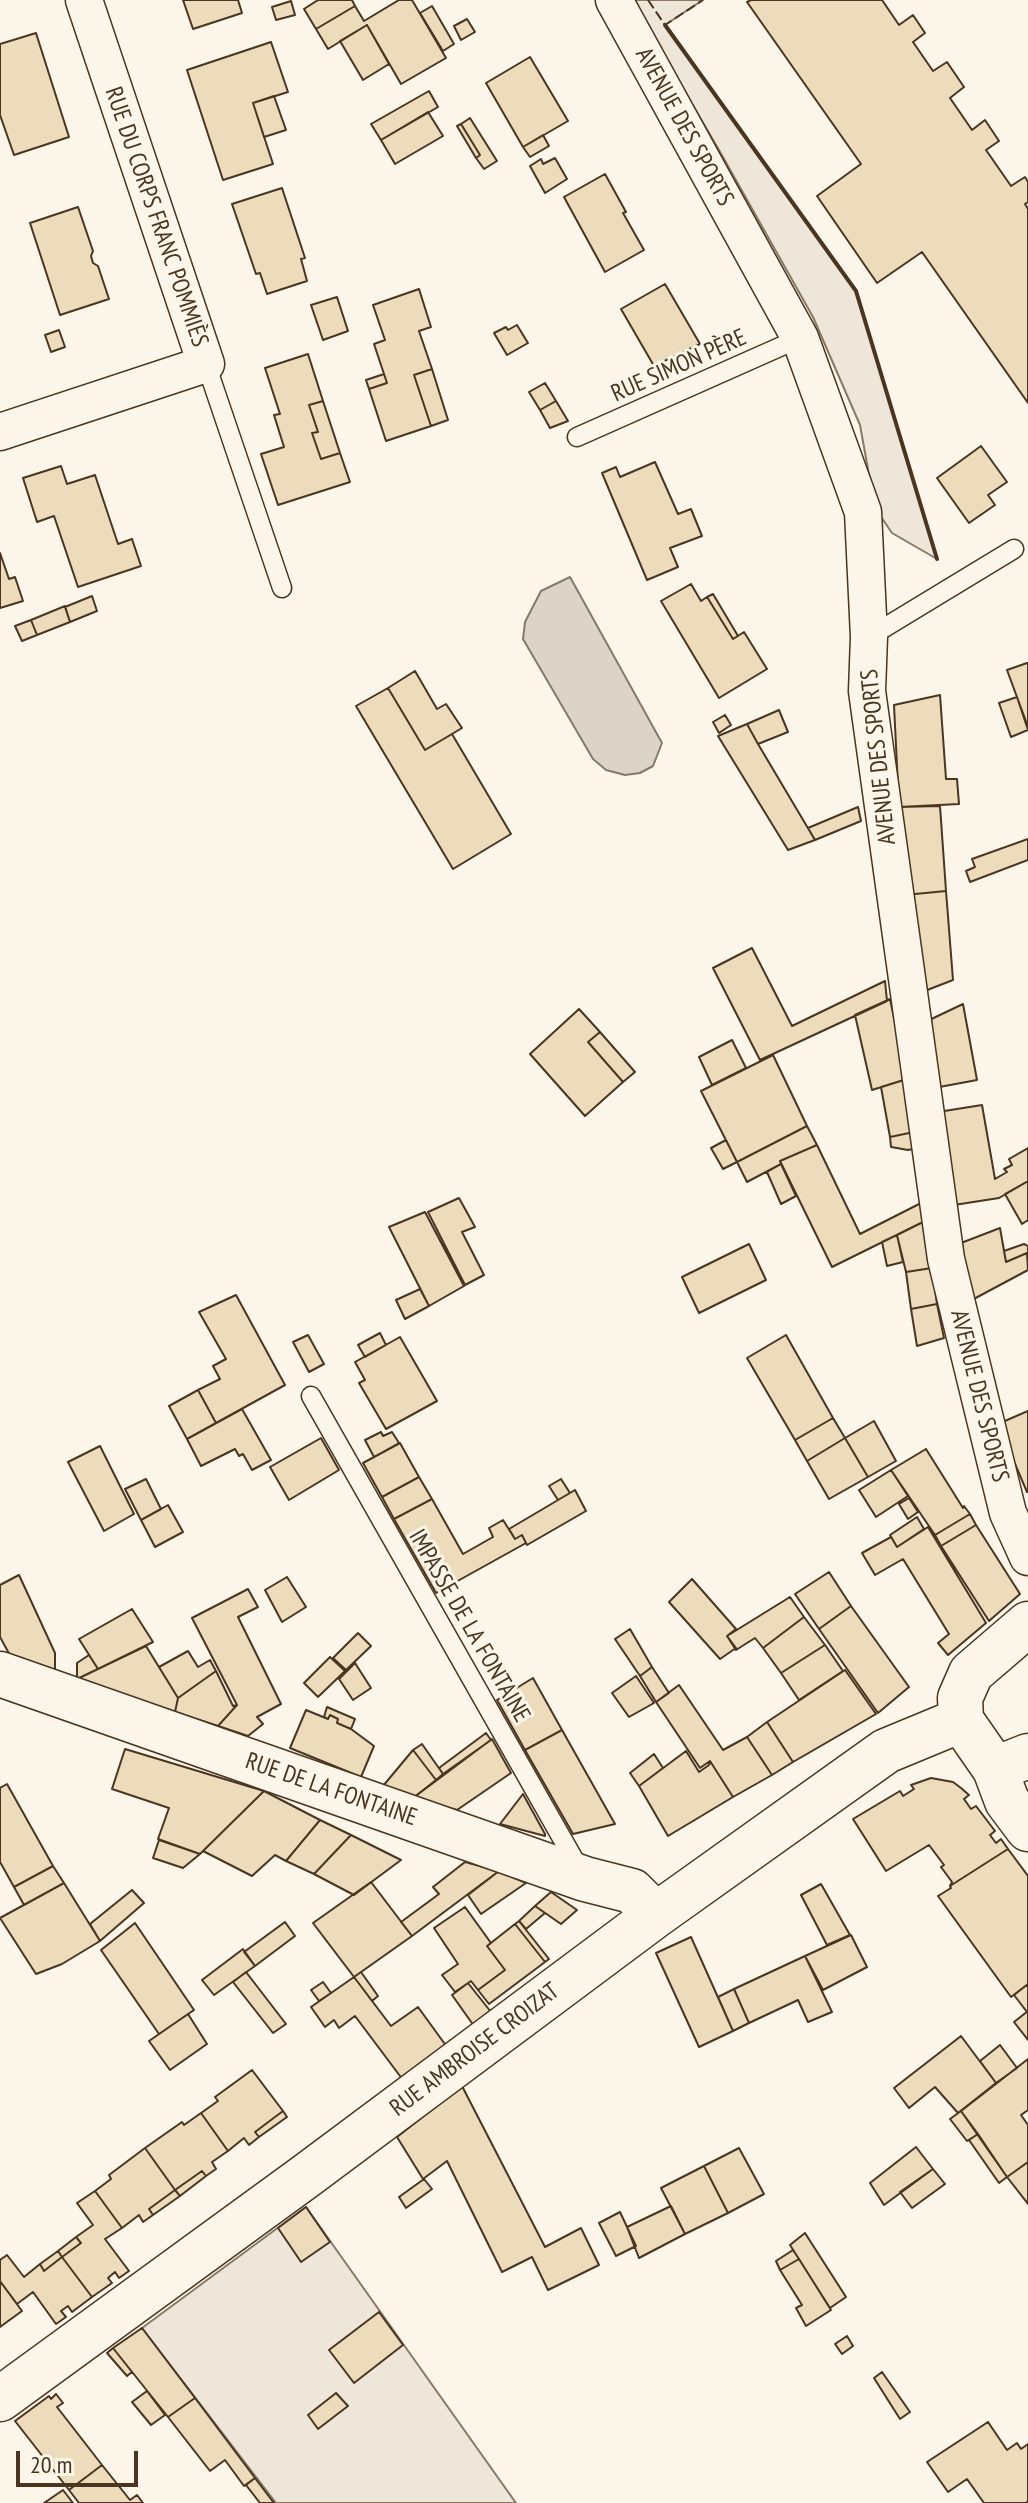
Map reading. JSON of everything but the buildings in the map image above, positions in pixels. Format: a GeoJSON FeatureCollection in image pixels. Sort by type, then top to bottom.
{"type":"FeatureCollection","features":[{"type":"Feature","properties":{"kind":"street","name":"RUE DU CORPS FRANC POMMIÈS"},"geometry":{"type":"LineString","coordinates":[[0,432],[206,364],[84,0]]}},
{"type":"Feature","properties":{"kind":"street","name":"AVENUE DES SPORTS"},"geometry":{"type":"LineString","coordinates":[[614,0],[800,338],[863,512],[869,637],[867,691],[946,1259],[1008,1513],[1028,1557]]}},
{"type":"Feature","properties":{"kind":"street"},"geometry":{"type":"LineString","coordinates":[[1028,1624],[971,1673],[960,1698],[961,1720],[1012,1762],[1007,1801],[1028,1829]]}},
{"type":"Feature","properties":{"kind":"street","name":"RUE DE LA FONTAINE"},"geometry":{"type":"LineString","coordinates":[[0,1674],[585,1879],[632,1891],[656,1915]]}},
{"type":"Feature","properties":{"kind":"street","name":"RUE AMBROISE CROIZAT"},"geometry":{"type":"LineString","coordinates":[[0,2399],[656,1915],[886,1751],[961,1720]]}},
{"type":"Feature","properties":{"kind":"lane","name":"RUE SIMON PÈRE"},"geometry":{"type":"LineString","coordinates":[[577,437],[800,338]]}},
{"type":"Feature","properties":{"kind":"lane"},"geometry":{"type":"LineString","coordinates":[[206,364],[282,588]]}},
{"type":"Feature","properties":{"kind":"lane"},"geometry":{"type":"LineString","coordinates":[[869,637],[1014,549]]}},
{"type":"Feature","properties":{"kind":"lane","name":"IMPASSE DE LA FONTAINE"},"geometry":{"type":"LineString","coordinates":[[311,1396],[585,1879]]}},
{"type":"Feature","properties":{"kind":"shaded area"},"geometry":{"type":"Polygon","coordinates":[[[631,0],[703,0],[665,25],[856,291],[937,559],[892,533],[875,508],[860,425],[813,317],[631,0]]]}},
{"type":"Feature","properties":{"kind":"shaded area"},"geometry":{"type":"Polygon","coordinates":[[[570,577],[662,743],[653,766],[640,773],[625,775],[606,770],[593,759],[523,639],[525,622],[541,591],[570,577]]]}},
{"type":"Feature","properties":{"kind":"shaded area"},"geometry":{"type":"Polygon","coordinates":[[[306,2207],[516,2503],[276,2503],[142,2328],[306,2207]]]}},
{"type":"Feature","properties":{"kind":"fence"},"geometry":{"type":"LineString","coordinates":[[648,0],[665,25],[703,0]]}},
{"type":"Feature","properties":{"kind":"wall"},"geometry":{"type":"LineString","coordinates":[[665,25],[856,291],[937,559]]}}]}
